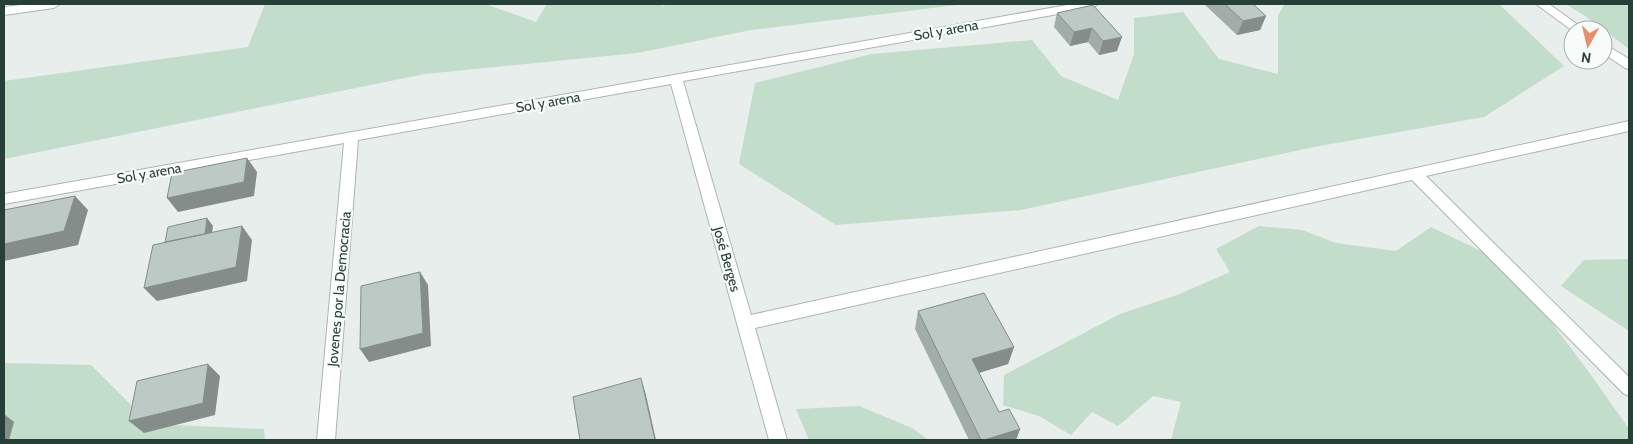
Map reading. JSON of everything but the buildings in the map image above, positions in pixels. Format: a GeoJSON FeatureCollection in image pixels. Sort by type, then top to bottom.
{"type":"FeatureCollection","features":[{"type":"Feature","properties":{"kind":"street"},"geometry":{"type":"LineString","coordinates":[[4,11],[54,4]]}},
{"type":"Feature","properties":{"kind":"street","name":"Sol y arena"},"geometry":{"type":"LineString","coordinates":[[7,199],[1092,4]]}},
{"type":"Feature","properties":{"kind":"street"},"geometry":{"type":"LineString","coordinates":[[1542,4],[1565,20]]}},
{"type":"Feature","properties":{"kind":"street"},"geometry":{"type":"LineString","coordinates":[[1613,54],[1629,65]]}},
{"type":"Feature","properties":{"kind":"street","name":"José Berges"},"geometry":{"type":"LineString","coordinates":[[676,78],[778,440]]}},
{"type":"Feature","properties":{"kind":"street"},"geometry":{"type":"LineString","coordinates":[[745,323],[1629,126]]}},
{"type":"Feature","properties":{"kind":"street","name":"Jovenes por la Democracia"},"geometry":{"type":"LineString","coordinates":[[326,440],[351,137]]}},
{"type":"Feature","properties":{"kind":"street"},"geometry":{"type":"LineString","coordinates":[[1414,173],[1629,388]]}},
{"type":"Feature","properties":{"kind":"street"},"geometry":{"type":"LineString","coordinates":[[4,214],[7,199]]}},
{"type":"Feature","properties":{"kind":"green space"},"geometry":{"type":"Polygon","coordinates":[[[265,4],[485,4],[536,22],[547,4],[660,4],[663,6],[668,4],[965,4],[751,30],[637,53],[425,74],[4,159],[4,81],[248,47],[265,4]]]}},
{"type":"Feature","properties":{"kind":"green space"},"geometry":{"type":"Polygon","coordinates":[[[1285,4],[1499,4],[1563,67],[1484,117],[1314,147],[1021,210],[836,225],[739,164],[755,83],[872,54],[1032,40],[1061,76],[1118,100],[1134,54],[1134,18],[1183,12],[1219,59],[1278,74],[1278,15],[1285,4]]]}},
{"type":"Feature","properties":{"kind":"green space"},"geometry":{"type":"Polygon","coordinates":[[[1565,4],[1629,4],[1629,49],[1613,37],[1613,20],[1591,20],[1565,4]]]}},
{"type":"Feature","properties":{"kind":"green space"},"geometry":{"type":"Polygon","coordinates":[[[1259,226],[1302,230],[1336,243],[1396,251],[1431,227],[1508,264],[1629,429],[1629,440],[1171,440],[1181,402],[1153,396],[1118,426],[1092,412],[1071,435],[1039,416],[1003,405],[1004,375],[1120,314],[1177,295],[1230,272],[1216,249],[1259,226]]]}},
{"type":"Feature","properties":{"kind":"green space"},"geometry":{"type":"Polygon","coordinates":[[[1629,259],[1629,331],[1561,286],[1584,260],[1629,259]]]}},
{"type":"Feature","properties":{"kind":"green space"},"geometry":{"type":"Polygon","coordinates":[[[4,363],[91,365],[150,424],[264,429],[265,440],[4,440],[4,363]]]}},
{"type":"Feature","properties":{"kind":"green space"},"geometry":{"type":"Polygon","coordinates":[[[859,406],[912,428],[929,440],[809,440],[796,409],[859,406]]]}}]}
